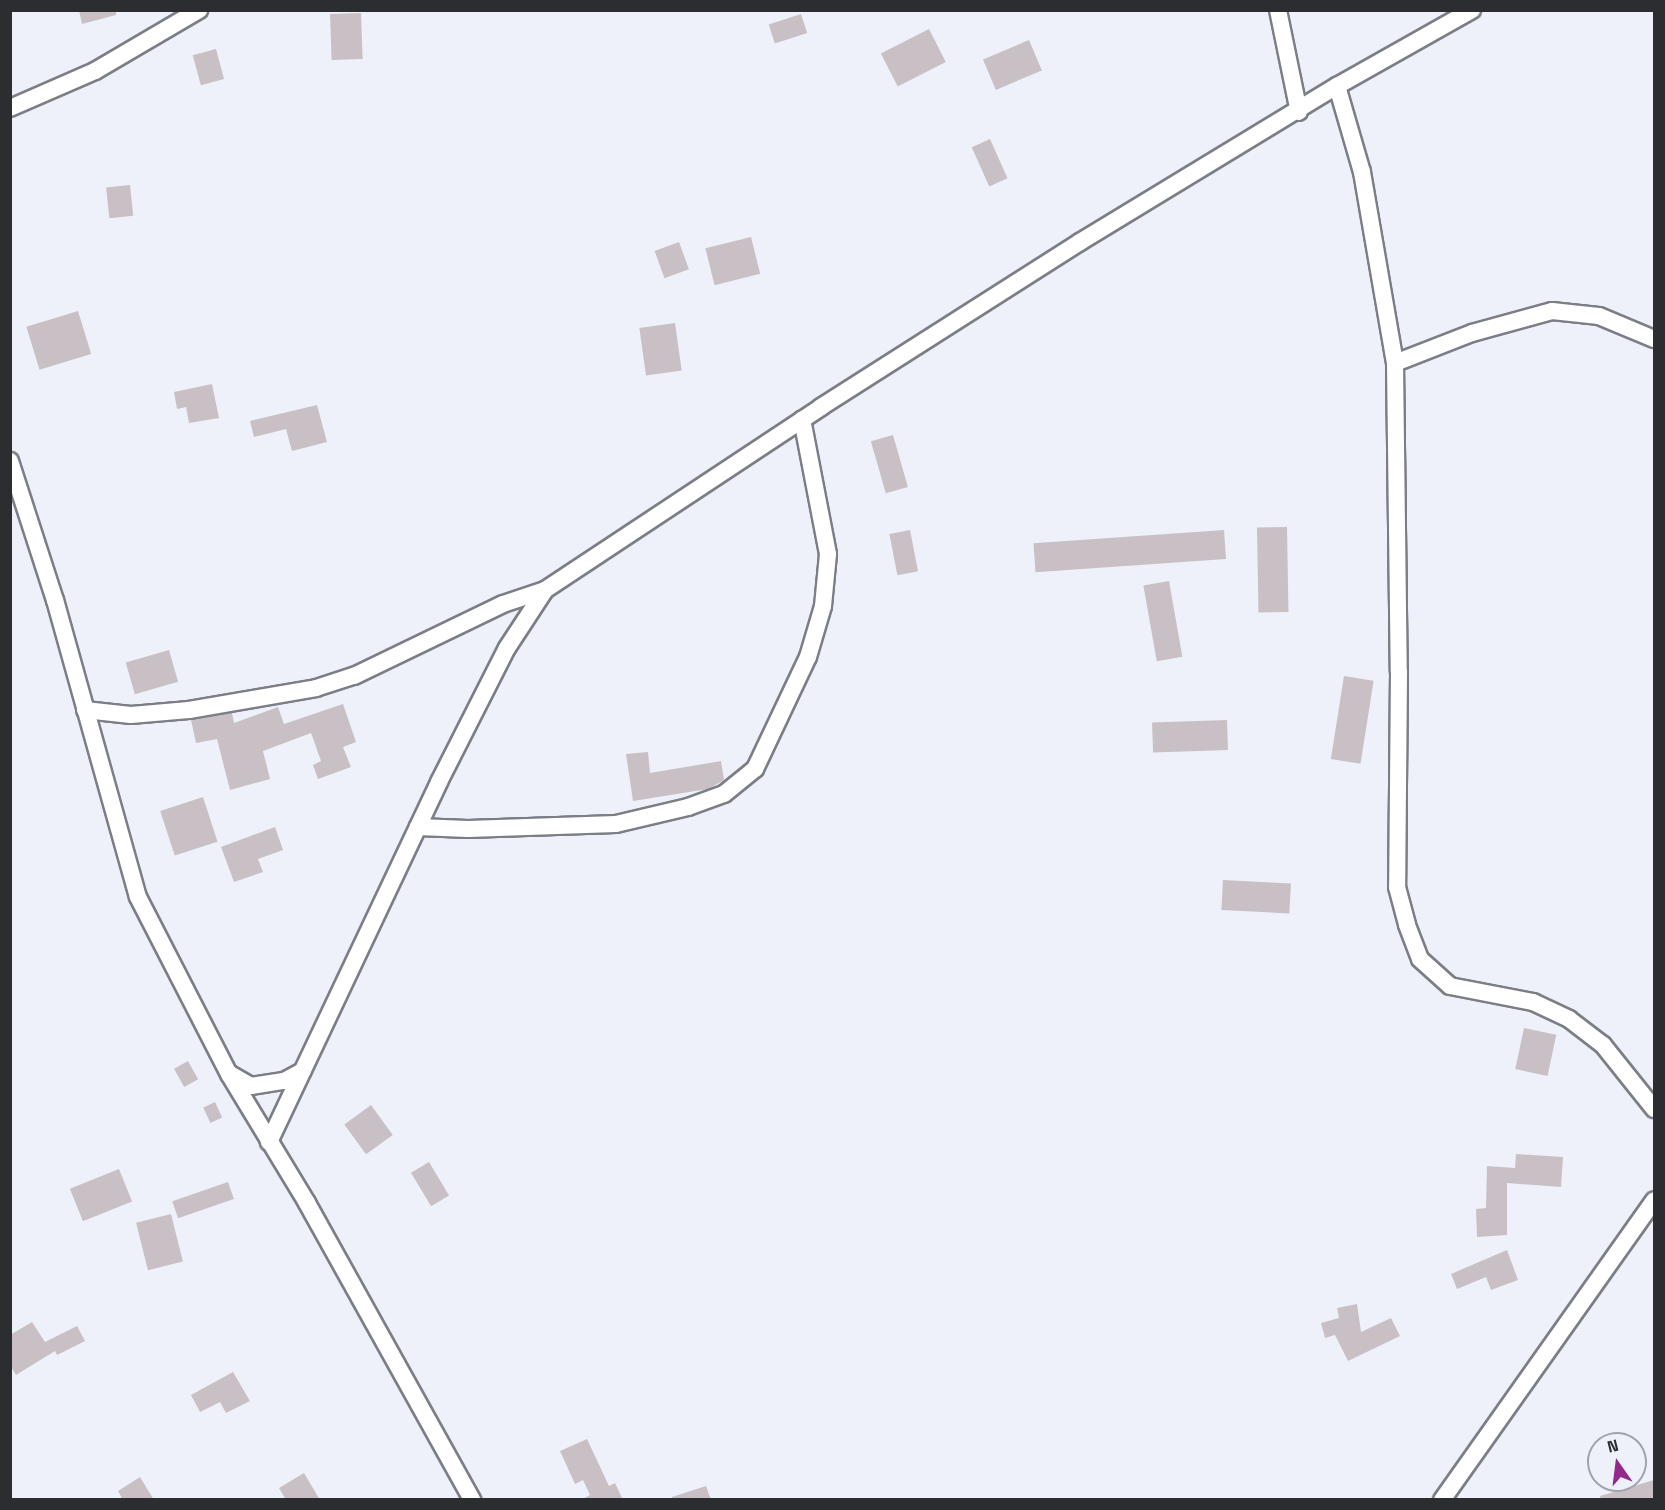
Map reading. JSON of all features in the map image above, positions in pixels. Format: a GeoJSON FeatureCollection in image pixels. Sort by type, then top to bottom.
{"type":"FeatureCollection","features":[{"type":"Feature","properties":{"kind":"street"},"geometry":{"type":"LineString","coordinates":[[10,108],[95,70],[199,10]]}},
{"type":"Feature","properties":{"kind":"street"},"geometry":{"type":"LineString","coordinates":[[1278,10],[1299,112]]}},
{"type":"Feature","properties":{"kind":"street"},"geometry":{"type":"LineString","coordinates":[[85,710],[131,715],[189,710],[316,688],[354,676],[503,604],[545,590],[802,419],[1080,242],[1299,112],[1337,86],[1472,10]]}},
{"type":"Feature","properties":{"kind":"street"},"geometry":{"type":"LineString","coordinates":[[1337,86],[1362,172],[1395,363],[1399,672],[1397,887],[1407,925],[1420,959],[1450,986],[1533,1002],[1569,1019],[1603,1045],[1654,1109]]}},
{"type":"Feature","properties":{"kind":"street"},"geometry":{"type":"LineString","coordinates":[[1395,363],[1472,333],[1552,311],[1599,316],[1654,339]]}},
{"type":"Feature","properties":{"kind":"street"},"geometry":{"type":"LineString","coordinates":[[418,827],[468,829],[616,824],[688,807],[724,794],[755,769],[808,657],[823,606],[828,554],[802,419]]}},
{"type":"Feature","properties":{"kind":"street"},"geometry":{"type":"LineString","coordinates":[[10,461],[85,710],[138,897],[229,1074],[472,1500]]}},
{"type":"Feature","properties":{"kind":"street"},"geometry":{"type":"LineString","coordinates":[[269,1142],[418,827],[507,648],[545,590]]}},
{"type":"Feature","properties":{"kind":"street"},"geometry":{"type":"LineString","coordinates":[[229,1074],[251,1086],[284,1081],[303,1071]]}},
{"type":"Feature","properties":{"kind":"street"},"geometry":{"type":"LineString","coordinates":[[1442,1500],[1654,1201]]}},
{"type":"Feature","properties":{"kind":"building"},"geometry":{"type":"Polygon","coordinates":[[[79,10],[116,10],[116,15],[82,24],[79,10]]]}},
{"type":"Feature","properties":{"kind":"building"},"geometry":{"type":"Polygon","coordinates":[[[361,13],[363,59],[332,60],[330,14],[361,13]]]}},
{"type":"Feature","properties":{"kind":"building"},"geometry":{"type":"Polygon","coordinates":[[[801,14],[807,33],[775,44],[769,25],[801,14]]]}},
{"type":"Feature","properties":{"kind":"building"},"geometry":{"type":"Polygon","coordinates":[[[929,29],[946,62],[898,86],[881,54],[929,29]]]}},
{"type":"Feature","properties":{"kind":"building"},"geometry":{"type":"Polygon","coordinates":[[[1029,40],[1042,70],[996,90],[983,60],[1029,40]]]}},
{"type":"Feature","properties":{"kind":"building"},"geometry":{"type":"Polygon","coordinates":[[[216,49],[224,79],[201,85],[193,55],[216,49]]]}},
{"type":"Feature","properties":{"kind":"building"},"geometry":{"type":"Polygon","coordinates":[[[990,139],[1007,178],[989,186],[972,147],[990,139]]]}},
{"type":"Feature","properties":{"kind":"building"},"geometry":{"type":"Polygon","coordinates":[[[130,185],[133,216],[109,218],[106,188],[130,185]]]}},
{"type":"Feature","properties":{"kind":"building"},"geometry":{"type":"Polygon","coordinates":[[[751,237],[760,274],[715,285],[705,248],[751,237]]]}},
{"type":"Feature","properties":{"kind":"building"},"geometry":{"type":"Polygon","coordinates":[[[679,242],[689,269],[664,278],[655,251],[679,242]]]}},
{"type":"Feature","properties":{"kind":"building"},"geometry":{"type":"Polygon","coordinates":[[[78,311],[91,354],[40,370],[26,327],[78,311]]]}},
{"type":"Feature","properties":{"kind":"building"},"geometry":{"type":"Polygon","coordinates":[[[675,323],[682,371],[646,376],[639,328],[675,323]]]}},
{"type":"Feature","properties":{"kind":"building"},"geometry":{"type":"Polygon","coordinates":[[[212,384],[219,418],[189,423],[186,407],[177,409],[174,392],[212,384]]]}},
{"type":"Feature","properties":{"kind":"building"},"geometry":{"type":"Polygon","coordinates":[[[317,405],[327,442],[292,451],[286,429],[254,437],[250,421],[317,405]]]}},
{"type":"Feature","properties":{"kind":"building"},"geometry":{"type":"Polygon","coordinates":[[[893,435],[908,487],[886,493],[871,441],[893,435]]]}},
{"type":"Feature","properties":{"kind":"building"},"geometry":{"type":"Polygon","coordinates":[[[1287,527],[1288,612],[1258,613],[1257,528],[1287,527]]]}},
{"type":"Feature","properties":{"kind":"building"},"geometry":{"type":"Polygon","coordinates":[[[910,530],[918,571],[897,575],[889,534],[910,530]]]}},
{"type":"Feature","properties":{"kind":"building"},"geometry":{"type":"Polygon","coordinates":[[[1224,530],[1226,559],[1035,572],[1033,543],[1224,530]]]}},
{"type":"Feature","properties":{"kind":"building"},"geometry":{"type":"Polygon","coordinates":[[[1169,581],[1182,657],[1157,661],[1143,586],[1169,581]]]}},
{"type":"Feature","properties":{"kind":"building"},"geometry":{"type":"Polygon","coordinates":[[[169,650],[178,682],[135,694],[126,662],[169,650]]]}},
{"type":"Feature","properties":{"kind":"building"},"geometry":{"type":"Polygon","coordinates":[[[1344,676],[1374,681],[1360,764],[1331,759],[1344,676]]]}},
{"type":"Feature","properties":{"kind":"building"},"geometry":{"type":"Polygon","coordinates":[[[343,704],[356,742],[343,747],[351,767],[318,779],[313,765],[321,761],[311,733],[263,751],[270,779],[230,790],[217,739],[196,743],[191,720],[232,713],[234,723],[278,707],[284,724],[343,704]]]}},
{"type":"Feature","properties":{"kind":"building"},"geometry":{"type":"Polygon","coordinates":[[[1227,720],[1228,750],[1153,753],[1152,723],[1227,720]]]}},
{"type":"Feature","properties":{"kind":"building"},"geometry":{"type":"Polygon","coordinates":[[[648,752],[650,773],[721,761],[724,780],[708,789],[633,801],[626,754],[648,752]]]}},
{"type":"Feature","properties":{"kind":"building"},"geometry":{"type":"Polygon","coordinates":[[[203,797],[218,842],[175,856],[160,811],[203,797]]]}},
{"type":"Feature","properties":{"kind":"building"},"geometry":{"type":"Polygon","coordinates":[[[275,827],[283,850],[258,859],[263,872],[234,882],[221,847],[275,827]]]}},
{"type":"Feature","properties":{"kind":"building"},"geometry":{"type":"Polygon","coordinates":[[[1223,880],[1291,884],[1289,914],[1221,910],[1223,880]]]}},
{"type":"Feature","properties":{"kind":"building"},"geometry":{"type":"Polygon","coordinates":[[[1524,1028],[1556,1035],[1548,1076],[1515,1069],[1524,1028]]]}},
{"type":"Feature","properties":{"kind":"building"},"geometry":{"type":"Polygon","coordinates":[[[188,1061],[198,1079],[184,1087],[174,1069],[188,1061]]]}},
{"type":"Feature","properties":{"kind":"building"},"geometry":{"type":"Polygon","coordinates":[[[215,1102],[222,1117],[210,1123],[203,1107],[215,1102]]]}},
{"type":"Feature","properties":{"kind":"building"},"geometry":{"type":"Polygon","coordinates":[[[371,1105],[393,1135],[366,1154],[344,1124],[371,1105]]]}},
{"type":"Feature","properties":{"kind":"building"},"geometry":{"type":"Polygon","coordinates":[[[1516,1154],[1563,1157],[1561,1187],[1507,1183],[1507,1235],[1477,1237],[1476,1209],[1486,1208],[1487,1166],[1515,1168],[1516,1154]]]}},
{"type":"Feature","properties":{"kind":"building"},"geometry":{"type":"Polygon","coordinates":[[[429,1162],[449,1195],[431,1206],[411,1173],[429,1162]]]}},
{"type":"Feature","properties":{"kind":"building"},"geometry":{"type":"Polygon","coordinates":[[[119,1169],[132,1201],[83,1221],[70,1189],[119,1169]]]}},
{"type":"Feature","properties":{"kind":"building"},"geometry":{"type":"Polygon","coordinates":[[[228,1182],[234,1199],[178,1218],[172,1201],[228,1182]]]}},
{"type":"Feature","properties":{"kind":"building"},"geometry":{"type":"Polygon","coordinates":[[[171,1214],[183,1262],[148,1270],[136,1223],[171,1214]]]}},
{"type":"Feature","properties":{"kind":"building"},"geometry":{"type":"Polygon","coordinates":[[[1507,1250],[1518,1280],[1491,1290],[1486,1277],[1457,1289],[1451,1274],[1507,1250]]]}},
{"type":"Feature","properties":{"kind":"building"},"geometry":{"type":"Polygon","coordinates":[[[1357,1304],[1361,1332],[1391,1318],[1400,1336],[1348,1361],[1335,1335],[1325,1338],[1321,1323],[1339,1318],[1337,1308],[1357,1304]]]}},
{"type":"Feature","properties":{"kind":"building"},"geometry":{"type":"Polygon","coordinates":[[[32,1322],[45,1342],[77,1326],[85,1341],[57,1355],[55,1351],[16,1375],[10,1365],[10,1335],[32,1322]]]}},
{"type":"Feature","properties":{"kind":"building"},"geometry":{"type":"Polygon","coordinates":[[[233,1372],[250,1401],[226,1413],[220,1402],[200,1412],[191,1395],[233,1372]]]}},
{"type":"Feature","properties":{"kind":"building"},"geometry":{"type":"Polygon","coordinates":[[[587,1439],[609,1486],[615,1483],[623,1500],[581,1500],[590,1495],[583,1480],[575,1484],[560,1451],[587,1439]]]}},
{"type":"Feature","properties":{"kind":"building"},"geometry":{"type":"Polygon","coordinates":[[[304,1473],[320,1500],[286,1500],[279,1488],[304,1473]]]}},
{"type":"Feature","properties":{"kind":"building"},"geometry":{"type":"Polygon","coordinates":[[[140,1477],[154,1500],[123,1500],[118,1491],[140,1477]]]}},
{"type":"Feature","properties":{"kind":"building"},"geometry":{"type":"Polygon","coordinates":[[[1654,1480],[1654,1500],[1601,1500],[1600,1496],[1614,1492],[1647,1492],[1647,1482],[1654,1480]]]}},
{"type":"Feature","properties":{"kind":"building"},"geometry":{"type":"Polygon","coordinates":[[[706,1486],[711,1500],[672,1500],[672,1497],[706,1486]]]}}]}
